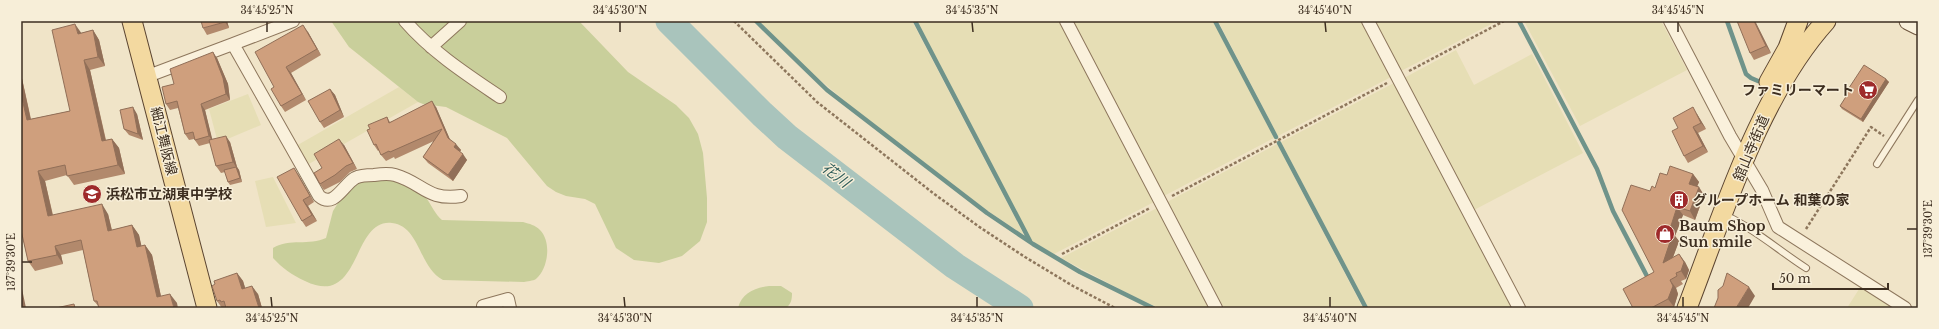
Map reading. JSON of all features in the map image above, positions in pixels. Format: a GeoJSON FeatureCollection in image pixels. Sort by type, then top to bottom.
{"type":"FeatureCollection","features":[{"type":"Feature","properties":{"kind":"main road","name":"細江舞阪線"},"geometry":{"type":"LineString","coordinates":[[132,21],[148,76],[207,308]]}},
{"type":"Feature","properties":{"kind":"main road"},"geometry":{"type":"LineString","coordinates":[[1745,161],[1755,111],[1760,98],[1788,48],[1798,21]]}},
{"type":"Feature","properties":{"kind":"main road","name":"舘山寺街道"},"geometry":{"type":"LineString","coordinates":[[1687,308],[1761,124],[1785,78],[1826,21]]}},
{"type":"Feature","properties":{"kind":"main road"},"geometry":{"type":"LineString","coordinates":[[1908,21],[1918,26]]}},
{"type":"Feature","properties":{"kind":"street"},"geometry":{"type":"LineString","coordinates":[[148,76],[293,21]]}},
{"type":"Feature","properties":{"kind":"street"},"geometry":{"type":"LineString","coordinates":[[405,21],[431,47],[448,61],[500,97]]}},
{"type":"Feature","properties":{"kind":"street"},"geometry":{"type":"LineString","coordinates":[[431,47],[460,21]]}},
{"type":"Feature","properties":{"kind":"street"},"geometry":{"type":"LineString","coordinates":[[1066,21],[1216,308]]}},
{"type":"Feature","properties":{"kind":"street"},"geometry":{"type":"LineString","coordinates":[[1368,21],[1519,308]]}},
{"type":"Feature","properties":{"kind":"street"},"geometry":{"type":"LineString","coordinates":[[1670,21],[1762,190],[1778,227],[1905,308]]}},
{"type":"Feature","properties":{"kind":"street"},"geometry":{"type":"LineString","coordinates":[[233,44],[319,196],[324,200],[329,201],[335,198],[356,178],[386,174],[401,176],[442,198],[461,196]]}},
{"type":"Feature","properties":{"kind":"street"},"geometry":{"type":"LineString","coordinates":[[483,306],[508,299],[510,308]]}},
{"type":"Feature","properties":{"kind":"lane"},"geometry":{"type":"LineString","coordinates":[[1877,164],[1918,100]]}},
{"type":"Feature","properties":{"kind":"lane"},"geometry":{"type":"LineString","coordinates":[[1724,214],[1769,241],[1776,248],[1806,268]]}},
{"type":"Feature","properties":{"kind":"path"},"geometry":{"type":"LineString","coordinates":[[734,21],[816,102],[933,193],[1024,258],[1115,308]]}},
{"type":"Feature","properties":{"kind":"path"},"geometry":{"type":"LineString","coordinates":[[1062,254],[1504,21]]}},
{"type":"Feature","properties":{"kind":"path"},"geometry":{"type":"LineString","coordinates":[[1805,230],[1871,127],[1892,141]]}},
{"type":"Feature","properties":{"kind":"shaded area"},"geometry":{"type":"Polygon","coordinates":[[[759,21],[912,21],[1024,235],[988,211],[852,107],[806,68],[759,21]]]}},
{"type":"Feature","properties":{"kind":"shaded area"},"geometry":{"type":"Polygon","coordinates":[[[917,21],[1059,21],[1154,202],[1054,254],[1032,241],[917,21]]]}},
{"type":"Feature","properties":{"kind":"shaded area"},"geometry":{"type":"Polygon","coordinates":[[[1072,21],[1213,21],[1274,138],[1164,196],[1072,21]]]}},
{"type":"Feature","properties":{"kind":"shaded area"},"geometry":{"type":"Polygon","coordinates":[[[1218,21],[1362,21],[1391,77],[1278,136],[1218,21]]]}},
{"type":"Feature","properties":{"kind":"shaded area"},"geometry":{"type":"Polygon","coordinates":[[[1375,21],[1497,21],[1401,71],[1375,21]]]}},
{"type":"Feature","properties":{"kind":"shaded area"},"geometry":{"type":"Polygon","coordinates":[[[1524,21],[1661,21],[1687,70],[1580,126],[1524,21]]]}},
{"type":"Feature","properties":{"kind":"shaded area"},"geometry":{"type":"Polygon","coordinates":[[[1456,50],[1474,85],[1532,54],[1583,153],[1474,210],[1404,78],[1456,50]]]}},
{"type":"Feature","properties":{"kind":"shaded area"},"geometry":{"type":"Polygon","coordinates":[[[1394,83],[1513,308],[1368,308],[1281,142],[1394,83]]]}},
{"type":"Feature","properties":{"kind":"shaded area"},"geometry":{"type":"Polygon","coordinates":[[[399,87],[418,102],[307,165],[296,146],[399,87]]]}},
{"type":"Feature","properties":{"kind":"shaded area"},"geometry":{"type":"Polygon","coordinates":[[[248,94],[261,125],[218,143],[209,109],[248,94]]]}},
{"type":"Feature","properties":{"kind":"shaded area"},"geometry":{"type":"Polygon","coordinates":[[[1277,144],[1363,308],[1224,308],[1167,202],[1277,144]]]}},
{"type":"Feature","properties":{"kind":"shaded area"},"geometry":{"type":"Polygon","coordinates":[[[273,177],[296,223],[266,227],[255,181],[273,177]]]}},
{"type":"Feature","properties":{"kind":"shaded area"},"geometry":{"type":"Polygon","coordinates":[[[1157,208],[1210,308],[1159,308],[1061,258],[1157,208]]]}},
{"type":"Feature","properties":{"kind":"shaded area"},"geometry":{"type":"Polygon","coordinates":[[[1861,286],[1896,308],[1847,308],[1861,286]]]}},
{"type":"Feature","properties":{"kind":"green space"},"geometry":{"type":"Polygon","coordinates":[[[331,21],[579,21],[628,72],[676,105],[689,118],[698,134],[703,153],[707,198],[707,222],[700,241],[682,256],[659,263],[634,260],[616,248],[595,204],[585,199],[566,196],[547,186],[507,138],[446,107],[418,102],[349,47],[331,21]]]}},
{"type":"Feature","properties":{"kind":"green space"},"geometry":{"type":"Polygon","coordinates":[[[387,179],[403,183],[414,189],[427,199],[435,213],[442,220],[523,222],[536,227],[544,235],[547,248],[546,262],[540,275],[535,280],[524,282],[443,280],[435,274],[429,266],[408,231],[401,226],[392,223],[379,225],[369,234],[347,274],[337,283],[323,286],[305,281],[288,271],[273,258],[273,248],[279,245],[286,243],[313,242],[326,238],[333,211],[338,203],[354,186],[364,181],[387,179]]]}},
{"type":"Feature","properties":{"kind":"green space"},"geometry":{"type":"Polygon","coordinates":[[[769,286],[781,286],[792,293],[791,302],[786,308],[738,308],[746,295],[750,292],[769,286]]]}},
{"type":"Feature","properties":{"kind":"building"},"geometry":{"type":"Polygon","coordinates":[[[201,21],[225,21],[225,22],[203,28],[201,21]]]}},
{"type":"Feature","properties":{"kind":"building"},"geometry":{"type":"Polygon","coordinates":[[[1737,21],[1754,21],[1766,46],[1750,53],[1737,21]]]}},
{"type":"Feature","properties":{"kind":"building"},"geometry":{"type":"Polygon","coordinates":[[[75,24],[78,34],[93,30],[98,57],[84,60],[102,141],[112,139],[118,165],[67,176],[65,165],[38,171],[48,216],[102,204],[108,231],[132,225],[137,247],[145,245],[157,297],[170,294],[174,308],[99,308],[97,301],[94,301],[81,240],[55,246],[57,255],[28,261],[21,230],[21,94],[27,120],[70,111],[52,30],[75,24]]]}},
{"type":"Feature","properties":{"kind":"building"},"geometry":{"type":"Polygon","coordinates":[[[303,25],[317,49],[286,67],[302,94],[281,106],[271,89],[274,87],[255,52],[303,25]]]}},
{"type":"Feature","properties":{"kind":"building"},"geometry":{"type":"Polygon","coordinates":[[[213,52],[223,78],[226,94],[201,104],[209,136],[195,140],[193,132],[185,134],[177,101],[166,104],[162,87],[174,84],[170,69],[213,52]]]}},
{"type":"Feature","properties":{"kind":"building","name":"ファミリーマート"},"geometry":{"type":"Polygon","coordinates":[[[1864,65],[1886,79],[1861,119],[1840,106],[1847,95],[1845,94],[1864,65]]]}},
{"type":"Feature","properties":{"kind":"building"},"geometry":{"type":"Polygon","coordinates":[[[330,89],[340,110],[320,122],[308,101],[330,89]]]}},
{"type":"Feature","properties":{"kind":"building"},"geometry":{"type":"Polygon","coordinates":[[[432,101],[448,138],[456,144],[454,147],[463,154],[448,175],[423,157],[442,129],[381,155],[376,144],[374,145],[367,130],[370,129],[368,125],[387,117],[389,123],[432,101]]]}},
{"type":"Feature","properties":{"kind":"building"},"geometry":{"type":"Polygon","coordinates":[[[133,107],[138,134],[124,129],[120,110],[133,107]]]}},
{"type":"Feature","properties":{"kind":"building"},"geometry":{"type":"Polygon","coordinates":[[[1693,107],[1701,123],[1693,127],[1703,146],[1684,156],[1672,131],[1678,128],[1673,118],[1693,107]]]}},
{"type":"Feature","properties":{"kind":"building"},"geometry":{"type":"Polygon","coordinates":[[[226,136],[233,162],[216,166],[209,140],[226,136]]]}},
{"type":"Feature","properties":{"kind":"building"},"geometry":{"type":"Polygon","coordinates":[[[339,139],[353,163],[346,166],[320,184],[314,173],[322,168],[314,154],[339,139]]]}},
{"type":"Feature","properties":{"kind":"building"},"geometry":{"type":"Polygon","coordinates":[[[1670,166],[1693,174],[1689,184],[1699,187],[1690,211],[1677,207],[1669,232],[1673,233],[1663,263],[1679,254],[1684,262],[1681,271],[1676,273],[1677,276],[1670,280],[1673,286],[1668,299],[1651,308],[1633,308],[1623,289],[1654,272],[1622,210],[1631,185],[1650,191],[1652,186],[1655,188],[1660,173],[1667,175],[1670,166]]]}},
{"type":"Feature","properties":{"kind":"building"},"geometry":{"type":"Polygon","coordinates":[[[236,167],[240,178],[228,182],[224,170],[236,167]]]}},
{"type":"Feature","properties":{"kind":"building"},"geometry":{"type":"Polygon","coordinates":[[[294,168],[310,196],[303,200],[312,215],[302,221],[277,177],[294,168]]]}},
{"type":"Feature","properties":{"kind":"building"},"geometry":{"type":"Polygon","coordinates":[[[237,273],[242,289],[252,286],[259,308],[226,308],[224,301],[217,301],[212,286],[215,284],[214,281],[237,273]]]}},
{"type":"Feature","properties":{"kind":"building"},"geometry":{"type":"Polygon","coordinates":[[[1727,273],[1749,287],[1736,308],[1714,308],[1718,298],[1718,290],[1723,286],[1727,273]]]}},
{"type":"Feature","properties":{"kind":"building"},"geometry":{"type":"Polygon","coordinates":[[[74,304],[75,308],[56,308],[74,304]]]}},
{"type":"Feature","properties":{"kind":"waterway","name":"花川"},"geometry":{"type":"LineString","coordinates":[[669,21],[787,137],[955,266],[1020,308]]}},
{"type":"Feature","properties":{"kind":"waterway"},"geometry":{"type":"LineString","coordinates":[[756,21],[827,90],[987,213],[1033,244],[1080,272],[1153,308]]}},
{"type":"Feature","properties":{"kind":"waterway"},"geometry":{"type":"LineString","coordinates":[[915,21],[1030,241]]}},
{"type":"Feature","properties":{"kind":"waterway"},"geometry":{"type":"LineString","coordinates":[[1215,21],[1276,137]]}},
{"type":"Feature","properties":{"kind":"waterway"},"geometry":{"type":"LineString","coordinates":[[1519,21],[1597,169],[1613,211],[1649,280]]}},
{"type":"Feature","properties":{"kind":"waterway"},"geometry":{"type":"LineString","coordinates":[[1727,21],[1746,74],[1758,81]]}},
{"type":"Feature","properties":{"kind":"waterway"},"geometry":{"type":"LineString","coordinates":[[1279,143],[1366,308]]}},
{"type":"Feature","properties":{"kind":"place","name":"ファミリーマート"},"geometry":{"type":"Point","coordinates":[1868,90]}},
{"type":"Feature","properties":{"kind":"place","name":"浜松市立湖東中学校"},"geometry":{"type":"Point","coordinates":[92,194]}},
{"type":"Feature","properties":{"kind":"place","name":"グループホーム 和葉の家"},"geometry":{"type":"Point","coordinates":[1679,200]}},
{"type":"Feature","properties":{"kind":"place","name":"Baum Shop Sun smile"},"geometry":{"type":"Point","coordinates":[1665,234]}}]}
